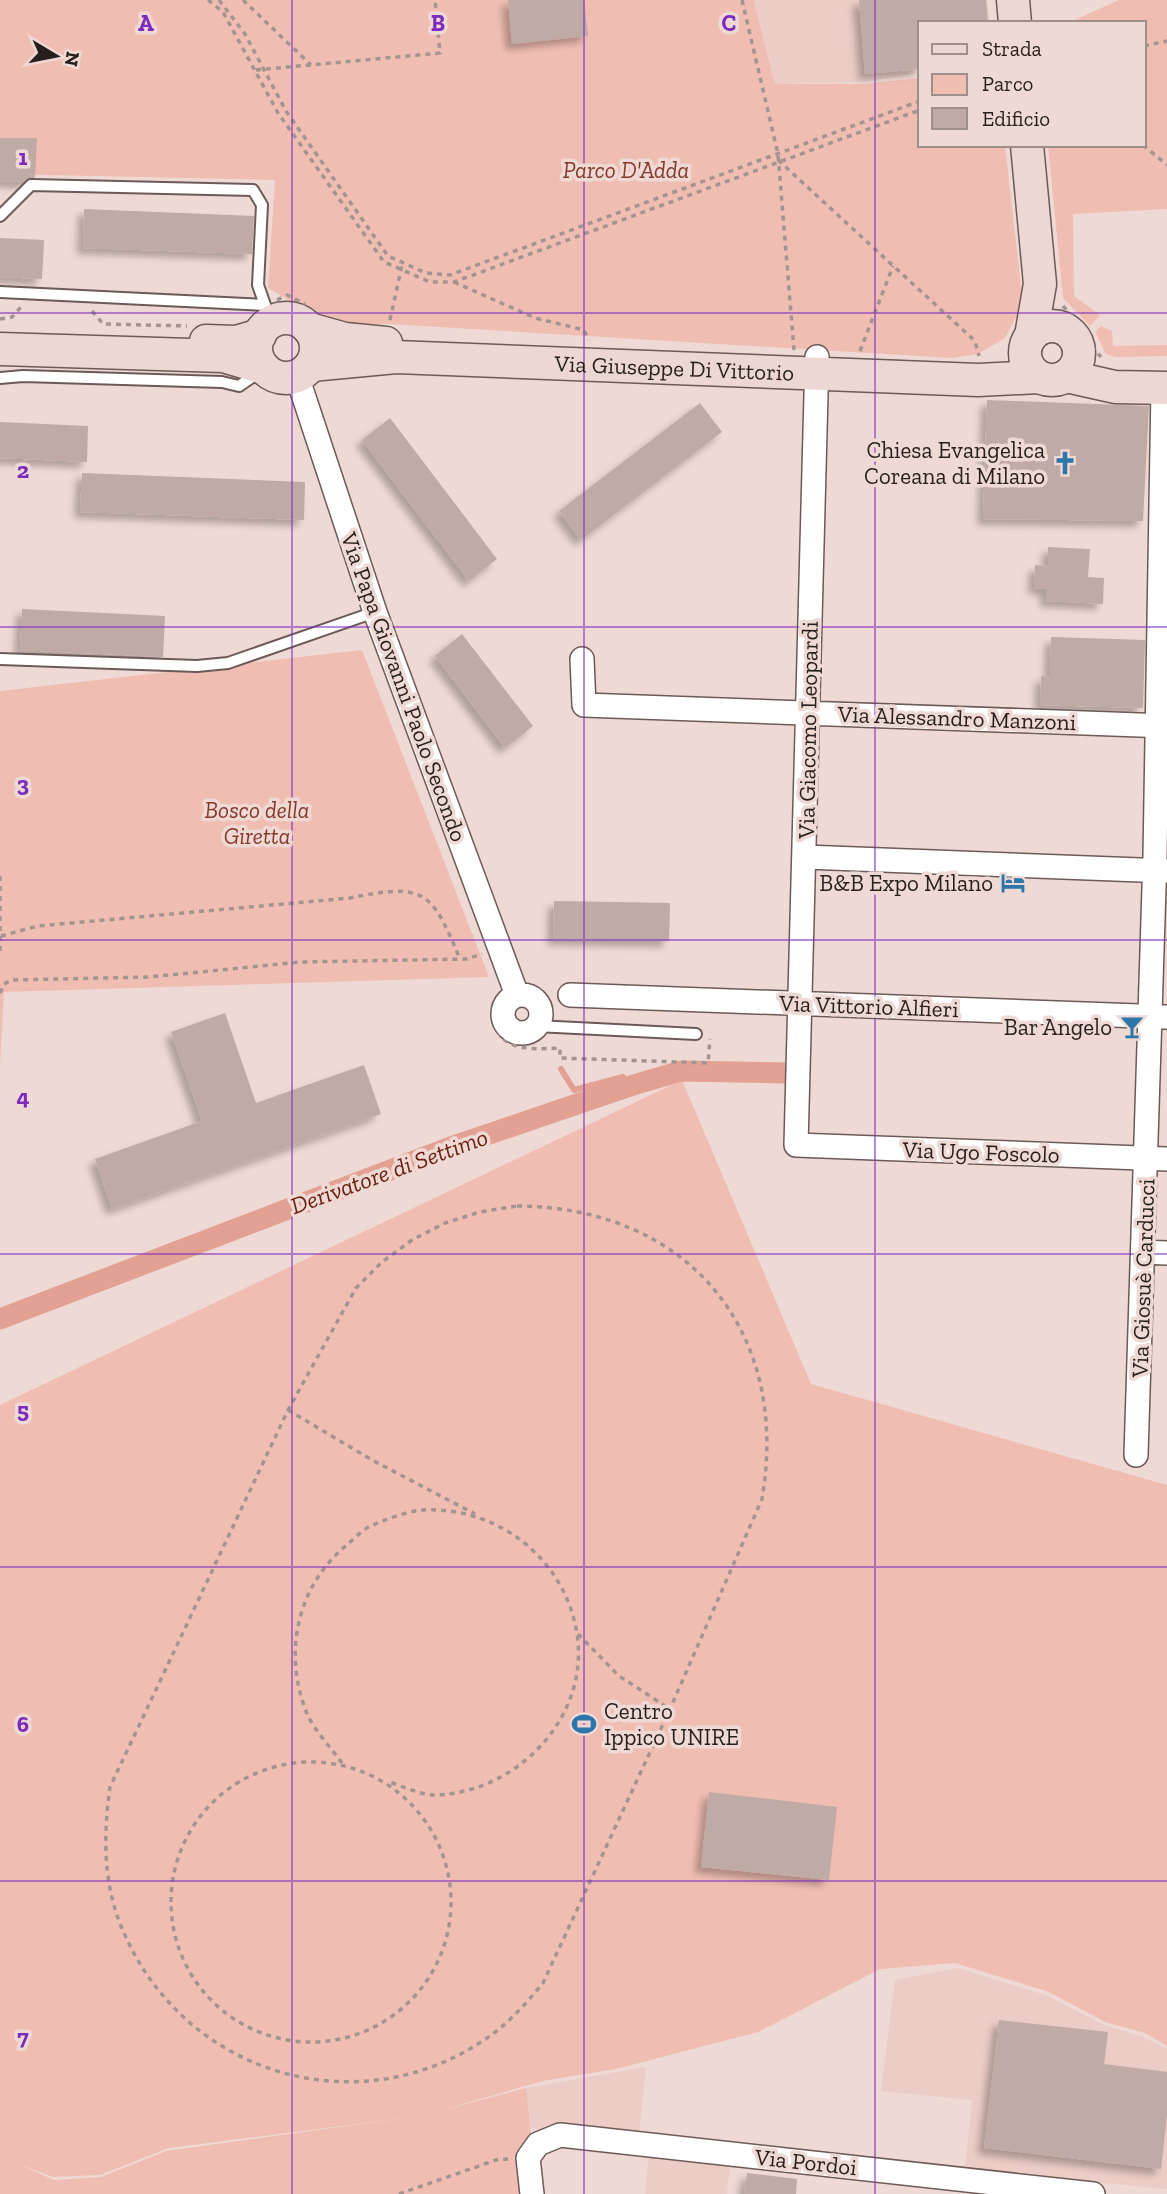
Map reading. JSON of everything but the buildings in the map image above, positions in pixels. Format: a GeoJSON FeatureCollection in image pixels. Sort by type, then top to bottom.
{"type":"FeatureCollection","features":[{"type":"Feature","properties":{"kind":"street"},"geometry":{"type":"LineString","coordinates":[[1013,0],[1015,21]]}},
{"type":"Feature","properties":{"kind":"street"},"geometry":{"type":"LineString","coordinates":[[1027,147],[1050,339]]}},
{"type":"Feature","properties":{"kind":"street"},"geometry":{"type":"LineString","coordinates":[[0,334],[224,342],[267,320],[294,319],[309,329],[316,350],[304,370],[279,377],[264,368],[223,356],[0,349]]}},
{"type":"Feature","properties":{"kind":"street"},"geometry":{"type":"LineString","coordinates":[[264,368],[258,355],[267,320]]}},
{"type":"Feature","properties":{"kind":"street","name":"Via Giuseppe Di Vittorio"},"geometry":{"type":"LineString","coordinates":[[309,329],[345,339],[397,344],[589,349],[809,362],[978,380],[1050,339]]}},
{"type":"Feature","properties":{"kind":"street","name":"Via Giuseppe Di Vittorio"},"geometry":{"type":"LineString","coordinates":[[304,370],[396,358],[809,362],[850,358],[979,367],[1003,362],[1050,339]]}},
{"type":"Feature","properties":{"kind":"street","name":"Via Giuseppe Di Vittorio"},"geometry":{"type":"LineString","coordinates":[[1050,339],[1112,376],[1165,388]]}},
{"type":"Feature","properties":{"kind":"street","name":"Via Giacomo Leopardi"},"geometry":{"type":"LineString","coordinates":[[796,1145],[806,857],[809,362]]}},
{"type":"Feature","properties":{"kind":"street","name":"Via Papa Giovanni Paolo Secondo"},"geometry":{"type":"LineString","coordinates":[[304,370],[375,612],[517,995],[533,999],[539,1006],[540,1019],[536,1026]]}},
{"type":"Feature","properties":{"kind":"street","name":"Via Giosuè Carducci"},"geometry":{"type":"LineString","coordinates":[[1136,1455],[1143,1252],[1157,1159],[1165,388]]}},
{"type":"Feature","properties":{"kind":"street","name":"Via Alessandro Manzoni"},"geometry":{"type":"LineString","coordinates":[[582,659],[584,705],[1162,726]]}},
{"type":"Feature","properties":{"kind":"street"},"geometry":{"type":"LineString","coordinates":[[806,857],[1161,870]]}},
{"type":"Feature","properties":{"kind":"street","name":"Via Vittorio Alfieri"},"geometry":{"type":"LineString","coordinates":[[570,995],[1159,1017]]}},
{"type":"Feature","properties":{"kind":"street","name":"Via Ugo Foscolo"},"geometry":{"type":"LineString","coordinates":[[796,1145],[1157,1159]]}},
{"type":"Feature","properties":{"kind":"street"},"geometry":{"type":"LineString","coordinates":[[1143,1252],[1167,1253]]}},
{"type":"Feature","properties":{"kind":"street","name":"Via Pordoi"},"geometry":{"type":"LineString","coordinates":[[528,2158],[538,2144],[561,2135],[1093,2194]]}},
{"type":"Feature","properties":{"kind":"street"},"geometry":{"type":"LineString","coordinates":[[528,2158],[532,2194]]}},
{"type":"Feature","properties":{"kind":"lane"},"geometry":{"type":"LineString","coordinates":[[0,216],[31,185],[253,190],[262,205],[258,285],[267,320],[0,292]]}},
{"type":"Feature","properties":{"kind":"lane"},"geometry":{"type":"LineString","coordinates":[[0,378],[49,377],[222,383],[239,386],[264,368]]}},
{"type":"Feature","properties":{"kind":"lane"},"geometry":{"type":"LineString","coordinates":[[0,659],[197,666],[228,663],[375,612]]}},
{"type":"Feature","properties":{"kind":"lane"},"geometry":{"type":"LineString","coordinates":[[536,1026],[696,1034]]}},
{"type":"Feature","properties":{"kind":"path"},"geometry":{"type":"LineString","coordinates":[[208,0],[223,12],[278,113],[384,262],[430,282],[454,282],[778,160],[918,111]]}},
{"type":"Feature","properties":{"kind":"path"},"geometry":{"type":"LineString","coordinates":[[219,0],[245,34],[286,111],[388,256],[402,265],[426,273],[450,275],[918,102]]}},
{"type":"Feature","properties":{"kind":"path"},"geometry":{"type":"LineString","coordinates":[[243,0],[311,65]]}},
{"type":"Feature","properties":{"kind":"path"},"geometry":{"type":"LineString","coordinates":[[256,71],[440,53],[435,0]]}},
{"type":"Feature","properties":{"kind":"path"},"geometry":{"type":"LineString","coordinates":[[742,0],[778,154],[809,362]]}},
{"type":"Feature","properties":{"kind":"path"},"geometry":{"type":"LineString","coordinates":[[1146,46],[1167,41]]}},
{"type":"Feature","properties":{"kind":"path"},"geometry":{"type":"LineString","coordinates":[[1145,147],[1167,165]]}},
{"type":"Feature","properties":{"kind":"path"},"geometry":{"type":"LineString","coordinates":[[778,160],[975,341],[979,359]]}},
{"type":"Feature","properties":{"kind":"path"},"geometry":{"type":"LineString","coordinates":[[850,358],[863,348],[893,266]]}},
{"type":"Feature","properties":{"kind":"path"},"geometry":{"type":"LineString","coordinates":[[450,275],[454,282],[535,318],[584,330],[589,338],[589,349]]}},
{"type":"Feature","properties":{"kind":"path"},"geometry":{"type":"LineString","coordinates":[[1050,339],[1090,337],[1090,345],[1112,376]]}},
{"type":"Feature","properties":{"kind":"path"},"geometry":{"type":"LineString","coordinates":[[0,876],[0,953]]}},
{"type":"Feature","properties":{"kind":"path"},"geometry":{"type":"LineString","coordinates":[[1,936],[38,926],[350,898],[394,889],[411,890],[430,901],[460,959]]}},
{"type":"Feature","properties":{"kind":"path"},"geometry":{"type":"LineString","coordinates":[[0,993],[4,985],[12,980],[149,977],[301,962],[460,959],[484,953]]}},
{"type":"Feature","properties":{"kind":"path"},"geometry":{"type":"LineString","coordinates":[[517,1206],[566,1208],[626,1224],[659,1241],[688,1263],[729,1310],[752,1353],[763,1389],[768,1425],[768,1463],[762,1499],[670,1709],[543,1983],[519,2011],[491,2035],[460,2054],[426,2069],[391,2078],[330,2081],[282,2073],[247,2061],[215,2043],[186,2021],[153,1984],[122,1931],[111,1896],[105,1860],[105,1823],[110,1787],[288,1410],[356,1288],[382,1262],[412,1240],[445,1223],[481,1212],[517,1206]]}},
{"type":"Feature","properties":{"kind":"path"},"geometry":{"type":"LineString","coordinates":[[288,1410],[372,1460],[525,1541],[561,1582],[578,1634],[575,1683],[557,1728],[524,1765],[481,1788],[432,1795],[387,1782],[342,1763],[295,1760],[251,1773],[212,1800],[185,1838],[171,1882],[172,1928],[188,1972],[218,2008],[257,2033],[303,2043],[349,2038],[391,2019],[424,1986],[446,1945],[453,1899],[444,1853],[421,1813],[387,1782]]}},
{"type":"Feature","properties":{"kind":"path"},"geometry":{"type":"LineString","coordinates":[[342,1763],[309,1717],[294,1664],[300,1609],[327,1560],[370,1526],[422,1510],[477,1515]]}},
{"type":"Feature","properties":{"kind":"path"},"geometry":{"type":"LineString","coordinates":[[578,1634],[619,1676],[670,1709]]}},
{"type":"Feature","properties":{"kind":"path"},"geometry":{"type":"LineString","coordinates":[[399,2194],[496,2160],[528,2158]]}},
{"type":"Feature","properties":{"kind":"shaded area"},"geometry":{"type":"Polygon","coordinates":[[[754,0],[987,0],[990,21],[918,21],[918,73],[865,82],[775,84],[754,0]]]}},
{"type":"Feature","properties":{"kind":"shaded area"},"geometry":{"type":"Polygon","coordinates":[[[958,1968],[1048,1996],[1104,2025],[1143,2037],[1167,2049],[1167,2189],[965,2170],[972,2100],[881,2091],[895,1980],[958,1968]]]}},
{"type":"Feature","properties":{"kind":"shaded area"},"geometry":{"type":"Polygon","coordinates":[[[646,2067],[638,2140],[531,2128],[526,2088],[646,2067]]]}},
{"type":"Feature","properties":{"kind":"shaded area"},"geometry":{"type":"Polygon","coordinates":[[[650,2146],[731,2155],[727,2194],[645,2194],[650,2146]]]}},
{"type":"Feature","properties":{"kind":"green space","name":"Parco D'Adda"},"geometry":{"type":"Polygon","coordinates":[[[0,0],[754,0],[775,84],[865,84],[918,78],[918,147],[1005,147],[1023,304],[1005,338],[978,354],[952,358],[389,324],[329,324],[268,288],[275,180],[0,174],[0,0]]]}},
{"type":"Feature","properties":{"kind":"green space"},"geometry":{"type":"Polygon","coordinates":[[[1119,0],[1167,0],[1167,209],[1073,214],[1074,296],[1100,315],[1090,326],[1063,298],[1048,147],[1146,147],[1146,21],[1072,21],[1119,0]]]}},
{"type":"Feature","properties":{"kind":"green space"},"geometry":{"type":"Polygon","coordinates":[[[1101,326],[1112,331],[1113,346],[1167,345],[1167,356],[1116,357],[1106,354],[1095,332],[1101,326]]]}},
{"type":"Feature","properties":{"kind":"green space","name":"Bosco della Giretta"},"geometry":{"type":"Polygon","coordinates":[[[362,650],[489,977],[4,992],[0,1064],[0,691],[362,650]]]}},
{"type":"Feature","properties":{"kind":"green space","name":"Centro Ippico UNIRE"},"geometry":{"type":"Polygon","coordinates":[[[682,1080],[811,1384],[1167,1485],[1167,2046],[1145,2033],[1105,2022],[1049,1992],[955,1963],[880,1969],[758,2032],[616,2069],[543,2081],[439,2111],[526,2088],[538,2194],[0,2194],[0,1405],[682,1080]],[[405,2118],[169,2148],[100,2175],[53,2177],[19,2164],[54,2180],[101,2177],[166,2151],[405,2118]]]}},
{"type":"Feature","properties":{"kind":"waterway"},"geometry":{"type":"LineString","coordinates":[[561,1069],[574,1090],[623,1077],[630,1086]]}},
{"type":"Feature","properties":{"kind":"waterway","name":"Derivatore di Settimo"},"geometry":{"type":"LineString","coordinates":[[0,1319],[448,1148],[630,1086],[681,1071],[789,1073]]}},
{"type":"Feature","properties":{"kind":"place","name":"Chiesa Evangelica Coreana di Milano"},"geometry":{"type":"Point","coordinates":[1065,463]}},
{"type":"Feature","properties":{"kind":"place","name":"B&B Expo Milano"},"geometry":{"type":"Point","coordinates":[1013,883]}},
{"type":"Feature","properties":{"kind":"place","name":"Bar Angelo"},"geometry":{"type":"Point","coordinates":[1132,1027]}},
{"type":"Feature","properties":{"kind":"place","name":"Centro Ippico UNIRE"},"geometry":{"type":"Point","coordinates":[584,1724]}}]}
